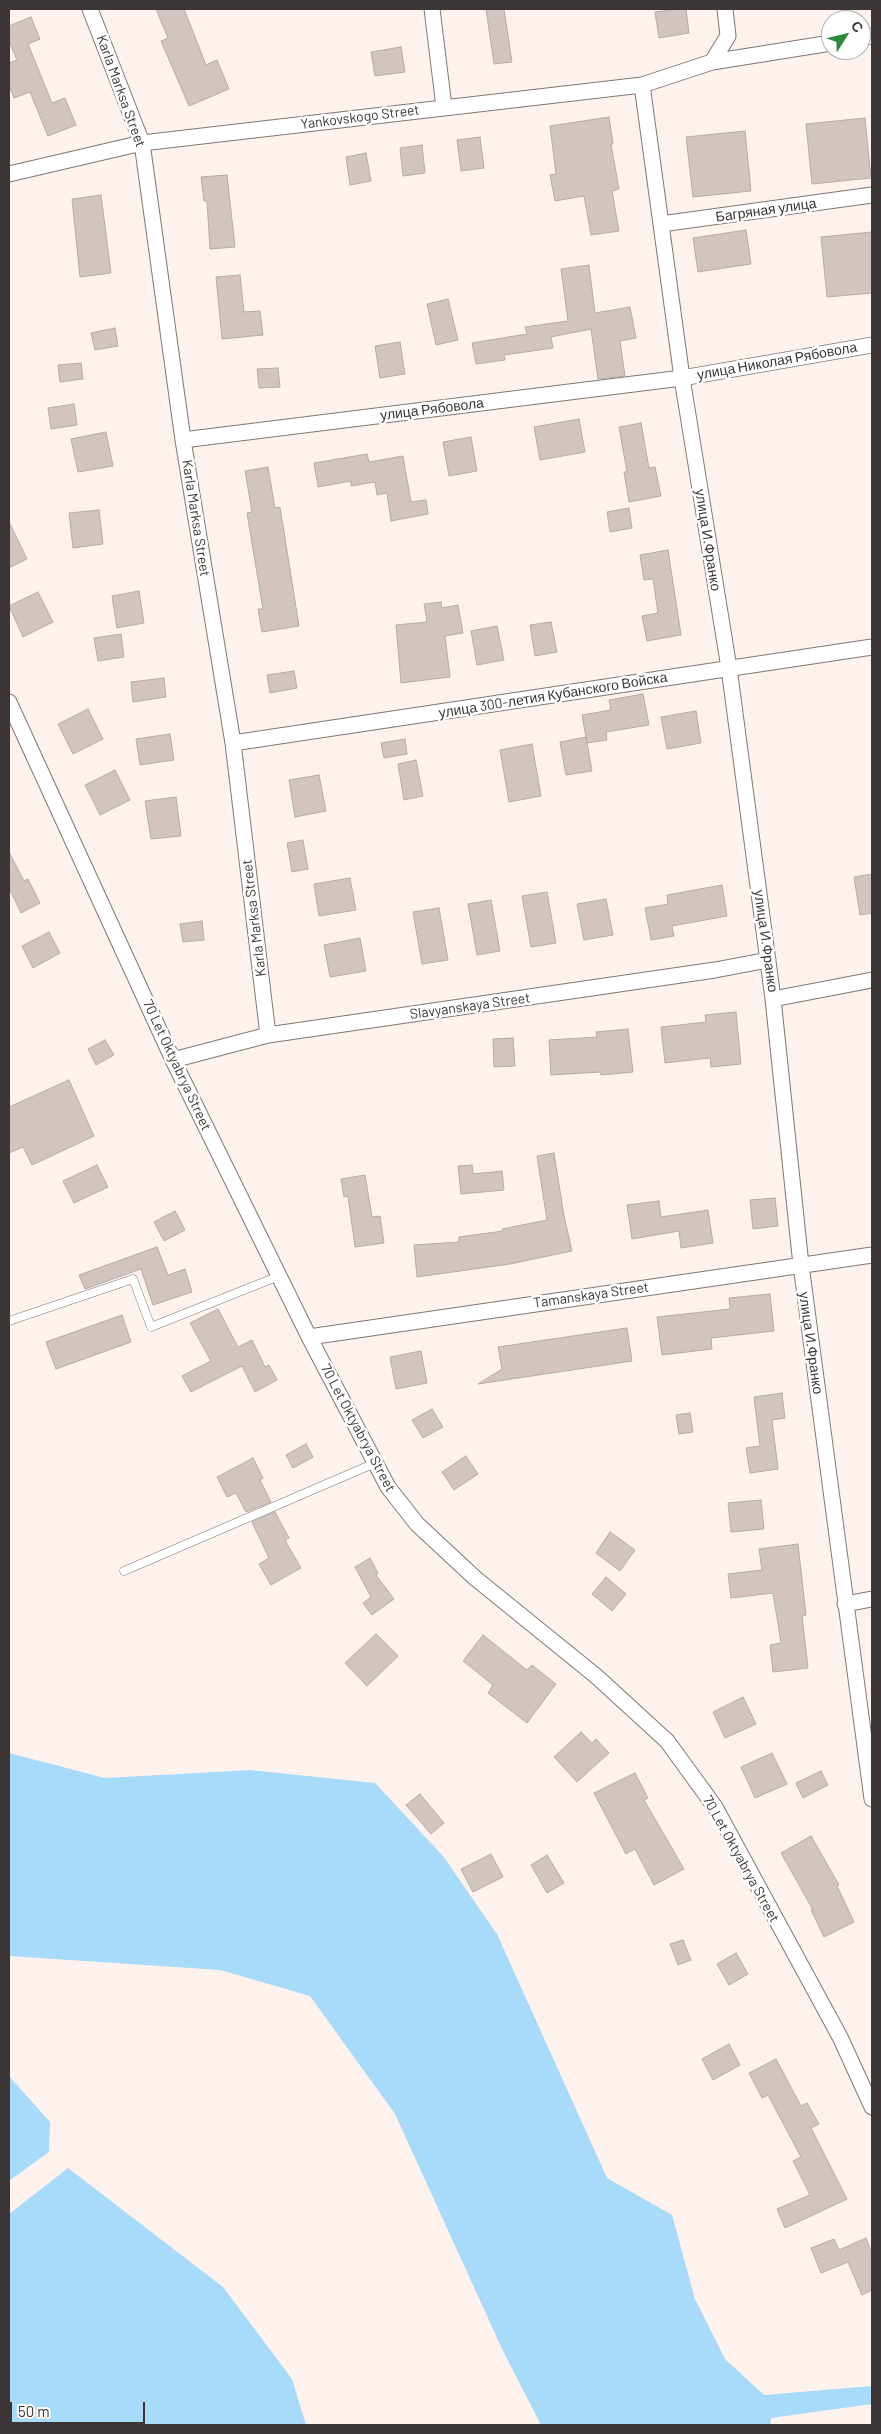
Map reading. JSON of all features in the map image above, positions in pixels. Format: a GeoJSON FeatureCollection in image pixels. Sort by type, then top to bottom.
{"type":"FeatureCollection","features":[{"type":"Feature","properties":{"kind":"street","name":"Karla Marksa Street"},"geometry":{"type":"LineString","coordinates":[[90,9],[142,143],[183,440],[233,744],[268,1035]]}},
{"type":"Feature","properties":{"kind":"street"},"geometry":{"type":"LineString","coordinates":[[432,9],[444,107]]}},
{"type":"Feature","properties":{"kind":"street"},"geometry":{"type":"LineString","coordinates":[[712,62],[728,36],[724,9]]}},
{"type":"Feature","properties":{"kind":"street","name":"Yankovskogo Street"},"geometry":{"type":"LineString","coordinates":[[9,174],[142,143],[642,85],[712,62],[821,45]]}},
{"type":"Feature","properties":{"kind":"street","name":"улица И.Франко"},"geometry":{"type":"LineString","coordinates":[[642,85],[682,378],[729,668],[773,999],[801,1265],[872,1799]]}},
{"type":"Feature","properties":{"kind":"street","name":"Багряная улица"},"geometry":{"type":"LineString","coordinates":[[661,224],[872,195]]}},
{"type":"Feature","properties":{"kind":"street","name":"улица Николая Рябовола"},"geometry":{"type":"LineString","coordinates":[[682,378],[872,345]]}},
{"type":"Feature","properties":{"kind":"street","name":"улица Рябовола"},"geometry":{"type":"LineString","coordinates":[[183,440],[682,378]]}},
{"type":"Feature","properties":{"kind":"street","name":"улица 300-летия Кубанского Войска"},"geometry":{"type":"LineString","coordinates":[[233,744],[872,647]]}},
{"type":"Feature","properties":{"kind":"street","name":"70 Let Oktyabrya Street"},"geometry":{"type":"LineString","coordinates":[[9,702],[174,1060],[309,1337],[388,1487],[416,1524],[475,1578],[596,1676],[667,1741],[715,1808],[840,2038],[872,2107]]}},
{"type":"Feature","properties":{"kind":"street","name":"Slavyanskaya Street"},"geometry":{"type":"LineString","coordinates":[[174,1060],[268,1035],[715,970],[768,960]]}},
{"type":"Feature","properties":{"kind":"street"},"geometry":{"type":"LineString","coordinates":[[773,999],[872,980]]}},
{"type":"Feature","properties":{"kind":"street","name":"Tamanskaya Street"},"geometry":{"type":"LineString","coordinates":[[309,1337],[872,1254]]}},
{"type":"Feature","properties":{"kind":"street"},"geometry":{"type":"LineString","coordinates":[[846,1604],[872,1600]]}},
{"type":"Feature","properties":{"kind":"lane"},"geometry":{"type":"LineString","coordinates":[[9,1321],[132,1279],[151,1327],[279,1276]]}},
{"type":"Feature","properties":{"kind":"lane"},"geometry":{"type":"LineString","coordinates":[[124,1571],[375,1463]]}},
{"type":"Feature","properties":{"kind":"water"},"geometry":{"type":"Polygon","coordinates":[[[9,1753],[105,1778],[250,1770],[375,1783],[443,1856],[497,1934],[607,2178],[672,2215],[695,2299],[725,2359],[764,2395],[872,2386],[872,2404],[771,2418],[770,2425],[541,2425],[503,2351],[395,2114],[310,1996],[220,1970],[9,1956],[9,1753]]]}},
{"type":"Feature","properties":{"kind":"water"},"geometry":{"type":"Polygon","coordinates":[[[9,2076],[50,2122],[49,2152],[9,2181],[9,2076]]]}},
{"type":"Feature","properties":{"kind":"water"},"geometry":{"type":"Polygon","coordinates":[[[68,2168],[223,2287],[292,2379],[306,2425],[9,2425],[9,2214],[68,2168]]]}},
{"type":"Feature","properties":{"kind":"building"},"geometry":{"type":"Polygon","coordinates":[[[156,9],[184,9],[206,65],[217,60],[229,89],[189,106],[161,41],[168,38],[156,9]]]}},
{"type":"Feature","properties":{"kind":"building"},"geometry":{"type":"Polygon","coordinates":[[[486,9],[504,9],[512,62],[494,64],[486,9]]]}},
{"type":"Feature","properties":{"kind":"building"},"geometry":{"type":"Polygon","coordinates":[[[686,9],[689,33],[659,38],[655,12],[686,9]]]}},
{"type":"Feature","properties":{"kind":"building"},"geometry":{"type":"Polygon","coordinates":[[[31,17],[40,39],[28,44],[52,103],[65,98],[76,125],[48,136],[30,92],[14,98],[9,85],[9,63],[17,60],[9,41],[9,26],[31,17]]]}},
{"type":"Feature","properties":{"kind":"building"},"geometry":{"type":"Polygon","coordinates":[[[401,47],[405,72],[375,76],[371,52],[401,47]]]}},
{"type":"Feature","properties":{"kind":"building"},"geometry":{"type":"Polygon","coordinates":[[[609,117],[613,144],[611,144],[619,189],[612,191],[619,231],[591,235],[584,196],[555,201],[550,175],[556,174],[550,126],[609,117]]]}},
{"type":"Feature","properties":{"kind":"building"},"geometry":{"type":"Polygon","coordinates":[[[865,118],[871,178],[812,184],[806,124],[865,118]]]}},
{"type":"Feature","properties":{"kind":"building"},"geometry":{"type":"Polygon","coordinates":[[[745,131],[751,191],[693,197],[686,137],[745,131]]]}},
{"type":"Feature","properties":{"kind":"building"},"geometry":{"type":"Polygon","coordinates":[[[480,137],[484,168],[461,171],[457,140],[480,137]]]}},
{"type":"Feature","properties":{"kind":"building"},"geometry":{"type":"Polygon","coordinates":[[[422,145],[425,173],[403,176],[400,148],[422,145]]]}},
{"type":"Feature","properties":{"kind":"building"},"geometry":{"type":"Polygon","coordinates":[[[366,153],[371,181],[350,185],[346,157],[366,153]]]}},
{"type":"Feature","properties":{"kind":"building"},"geometry":{"type":"Polygon","coordinates":[[[227,175],[235,247],[210,249],[207,201],[204,201],[201,177],[227,175]]]}},
{"type":"Feature","properties":{"kind":"building"},"geometry":{"type":"Polygon","coordinates":[[[101,195],[111,273],[80,277],[72,199],[101,195]]]}},
{"type":"Feature","properties":{"kind":"building"},"geometry":{"type":"Polygon","coordinates":[[[746,230],[751,264],[698,272],[693,238],[746,230]]]}},
{"type":"Feature","properties":{"kind":"building"},"geometry":{"type":"Polygon","coordinates":[[[872,232],[872,293],[827,297],[821,237],[872,232]]]}},
{"type":"Feature","properties":{"kind":"building"},"geometry":{"type":"Polygon","coordinates":[[[589,265],[595,313],[630,307],[636,338],[620,341],[625,376],[598,379],[591,329],[551,337],[553,348],[504,355],[505,360],[476,364],[472,343],[527,334],[525,327],[568,321],[561,269],[589,265]]]}},
{"type":"Feature","properties":{"kind":"building"},"geometry":{"type":"Polygon","coordinates":[[[240,275],[244,312],[260,311],[263,335],[222,339],[216,277],[240,275]]]}},
{"type":"Feature","properties":{"kind":"building"},"geometry":{"type":"Polygon","coordinates":[[[448,299],[458,340],[436,345],[427,304],[448,299]]]}},
{"type":"Feature","properties":{"kind":"building"},"geometry":{"type":"Polygon","coordinates":[[[115,328],[118,346],[95,350],[91,333],[115,328]]]}},
{"type":"Feature","properties":{"kind":"building"},"geometry":{"type":"Polygon","coordinates":[[[400,342],[405,374],[380,378],[375,346],[400,342]]]}},
{"type":"Feature","properties":{"kind":"building"},"geometry":{"type":"Polygon","coordinates":[[[81,363],[83,379],[60,382],[58,365],[81,363]]]}},
{"type":"Feature","properties":{"kind":"building"},"geometry":{"type":"Polygon","coordinates":[[[278,368],[280,387],[259,388],[257,369],[278,368]]]}},
{"type":"Feature","properties":{"kind":"building"},"geometry":{"type":"Polygon","coordinates":[[[74,404],[77,425],[51,429],[48,408],[74,404]]]}},
{"type":"Feature","properties":{"kind":"building"},"geometry":{"type":"Polygon","coordinates":[[[579,419],[585,452],[540,460],[534,427],[579,419]]]}},
{"type":"Feature","properties":{"kind":"building"},"geometry":{"type":"Polygon","coordinates":[[[641,423],[649,468],[655,467],[661,496],[629,502],[624,472],[627,472],[619,427],[641,423]]]}},
{"type":"Feature","properties":{"kind":"building"},"geometry":{"type":"Polygon","coordinates":[[[106,432],[113,466],[78,472],[71,439],[106,432]]]}},
{"type":"Feature","properties":{"kind":"building"},"geometry":{"type":"Polygon","coordinates":[[[471,437],[477,471],[449,476],[443,442],[471,437]]]}},
{"type":"Feature","properties":{"kind":"building"},"geometry":{"type":"Polygon","coordinates":[[[367,454],[369,462],[403,456],[411,502],[426,500],[428,514],[391,521],[387,493],[377,495],[375,482],[351,486],[351,481],[318,487],[314,463],[367,454]]]}},
{"type":"Feature","properties":{"kind":"building"},"geometry":{"type":"Polygon","coordinates":[[[268,467],[275,508],[280,507],[299,626],[262,632],[258,609],[263,609],[247,513],[252,512],[245,471],[268,467]]]}},
{"type":"Feature","properties":{"kind":"building"},"geometry":{"type":"Polygon","coordinates":[[[629,508],[632,528],[610,532],[607,512],[629,508]]]}},
{"type":"Feature","properties":{"kind":"building"},"geometry":{"type":"Polygon","coordinates":[[[99,510],[103,544],[73,548],[69,513],[99,510]]]}},
{"type":"Feature","properties":{"kind":"building"},"geometry":{"type":"Polygon","coordinates":[[[9,522],[27,559],[9,568],[9,522]]]}},
{"type":"Feature","properties":{"kind":"building"},"geometry":{"type":"Polygon","coordinates":[[[668,550],[681,635],[647,641],[642,616],[658,613],[653,579],[644,580],[640,555],[668,550]]]}},
{"type":"Feature","properties":{"kind":"building"},"geometry":{"type":"Polygon","coordinates":[[[139,591],[144,623],[117,628],[112,596],[139,591]]]}},
{"type":"Feature","properties":{"kind":"building"},"geometry":{"type":"Polygon","coordinates":[[[38,592],[53,622],[23,637],[9,606],[38,592]]]}},
{"type":"Feature","properties":{"kind":"building"},"geometry":{"type":"Polygon","coordinates":[[[441,602],[442,608],[458,605],[463,633],[445,636],[450,677],[401,683],[396,625],[427,622],[424,604],[441,602]]]}},
{"type":"Feature","properties":{"kind":"building"},"geometry":{"type":"Polygon","coordinates":[[[551,622],[557,652],[535,656],[530,625],[551,622]]]}},
{"type":"Feature","properties":{"kind":"building"},"geometry":{"type":"Polygon","coordinates":[[[497,626],[504,660],[477,665],[471,631],[497,626]]]}},
{"type":"Feature","properties":{"kind":"building"},"geometry":{"type":"Polygon","coordinates":[[[121,634],[124,657],[98,661],[94,638],[121,634]]]}},
{"type":"Feature","properties":{"kind":"building"},"geometry":{"type":"Polygon","coordinates":[[[294,671],[297,688],[270,693],[267,675],[294,671]]]}},
{"type":"Feature","properties":{"kind":"building"},"geometry":{"type":"Polygon","coordinates":[[[164,678],[166,697],[133,702],[131,682],[164,678]]]}},
{"type":"Feature","properties":{"kind":"building"},"geometry":{"type":"Polygon","coordinates":[[[643,694],[649,725],[606,732],[607,740],[587,743],[582,715],[611,710],[609,700],[643,694]]]}},
{"type":"Feature","properties":{"kind":"building"},"geometry":{"type":"Polygon","coordinates":[[[88,709],[103,739],[73,754],[58,724],[88,709]]]}},
{"type":"Feature","properties":{"kind":"building"},"geometry":{"type":"Polygon","coordinates":[[[696,711],[701,743],[667,749],[661,717],[696,711]]]}},
{"type":"Feature","properties":{"kind":"building"},"geometry":{"type":"Polygon","coordinates":[[[170,734],[174,760],[140,765],[136,739],[170,734]]]}},
{"type":"Feature","properties":{"kind":"building"},"geometry":{"type":"Polygon","coordinates":[[[586,737],[592,771],[566,775],[560,742],[586,737]]]}},
{"type":"Feature","properties":{"kind":"building"},"geometry":{"type":"Polygon","coordinates":[[[405,739],[407,754],[384,758],[381,743],[405,739]]]}},
{"type":"Feature","properties":{"kind":"building"},"geometry":{"type":"Polygon","coordinates":[[[532,744],[541,796],[509,802],[500,750],[532,744]]]}},
{"type":"Feature","properties":{"kind":"building"},"geometry":{"type":"Polygon","coordinates":[[[416,760],[423,796],[404,800],[398,764],[416,760]]]}},
{"type":"Feature","properties":{"kind":"building"},"geometry":{"type":"Polygon","coordinates":[[[115,770],[130,800],[100,815],[85,785],[115,770]]]}},
{"type":"Feature","properties":{"kind":"building"},"geometry":{"type":"Polygon","coordinates":[[[319,775],[326,811],[295,817],[289,780],[319,775]]]}},
{"type":"Feature","properties":{"kind":"building"},"geometry":{"type":"Polygon","coordinates":[[[176,797],[181,836],[151,839],[145,801],[176,797]]]}},
{"type":"Feature","properties":{"kind":"building"},"geometry":{"type":"Polygon","coordinates":[[[303,840],[308,869],[292,872],[287,843],[303,840]]]}},
{"type":"Feature","properties":{"kind":"building"},"geometry":{"type":"Polygon","coordinates":[[[9,852],[24,881],[28,879],[40,903],[21,913],[9,888],[9,852]]]}},
{"type":"Feature","properties":{"kind":"building"},"geometry":{"type":"Polygon","coordinates":[[[872,874],[872,913],[860,915],[854,877],[872,874]]]}},
{"type":"Feature","properties":{"kind":"building"},"geometry":{"type":"Polygon","coordinates":[[[350,878],[356,910],[319,916],[314,884],[350,878]]]}},
{"type":"Feature","properties":{"kind":"building"},"geometry":{"type":"Polygon","coordinates":[[[722,885],[727,916],[672,926],[674,936],[651,940],[645,908],[668,904],[667,895],[722,885]]]}},
{"type":"Feature","properties":{"kind":"building"},"geometry":{"type":"Polygon","coordinates":[[[547,892],[556,943],[531,947],[522,896],[547,892]]]}},
{"type":"Feature","properties":{"kind":"building"},"geometry":{"type":"Polygon","coordinates":[[[606,899],[613,935],[584,940],[577,904],[606,899]]]}},
{"type":"Feature","properties":{"kind":"building"},"geometry":{"type":"Polygon","coordinates":[[[491,900],[500,951],[477,955],[468,904],[491,900]]]}},
{"type":"Feature","properties":{"kind":"building"},"geometry":{"type":"Polygon","coordinates":[[[439,908],[448,960],[422,964],[413,912],[439,908]]]}},
{"type":"Feature","properties":{"kind":"building"},"geometry":{"type":"Polygon","coordinates":[[[202,921],[204,940],[183,942],[180,924],[202,921]]]}},
{"type":"Feature","properties":{"kind":"building"},"geometry":{"type":"Polygon","coordinates":[[[49,932],[60,953],[33,968],[22,946],[49,932]]]}},
{"type":"Feature","properties":{"kind":"building"},"geometry":{"type":"Polygon","coordinates":[[[360,938],[366,971],[330,977],[324,945],[360,938]]]}},
{"type":"Feature","properties":{"kind":"building"},"geometry":{"type":"Polygon","coordinates":[[[736,1012],[741,1064],[711,1067],[710,1058],[665,1063],[661,1027],[706,1022],[705,1015],[736,1012]]]}},
{"type":"Feature","properties":{"kind":"building"},"geometry":{"type":"Polygon","coordinates":[[[628,1029],[633,1072],[601,1075],[600,1072],[551,1075],[549,1040],[597,1037],[596,1032],[628,1029]]]}},
{"type":"Feature","properties":{"kind":"building"},"geometry":{"type":"Polygon","coordinates":[[[513,1038],[515,1066],[494,1067],[493,1039],[513,1038]]]}},
{"type":"Feature","properties":{"kind":"building"},"geometry":{"type":"Polygon","coordinates":[[[105,1040],[114,1055],[96,1065],[88,1049],[105,1040]]]}},
{"type":"Feature","properties":{"kind":"building"},"geometry":{"type":"Polygon","coordinates":[[[69,1080],[94,1136],[32,1165],[23,1147],[9,1153],[9,1107],[69,1080]]]}},
{"type":"Feature","properties":{"kind":"building"},"geometry":{"type":"Polygon","coordinates":[[[554,1153],[564,1216],[572,1251],[510,1264],[417,1277],[414,1245],[459,1242],[459,1237],[503,1231],[502,1229],[547,1220],[537,1156],[554,1153]]]}},
{"type":"Feature","properties":{"kind":"building"},"geometry":{"type":"Polygon","coordinates":[[[97,1165],[108,1187],[74,1203],[63,1181],[97,1165]]]}},
{"type":"Feature","properties":{"kind":"building"},"geometry":{"type":"Polygon","coordinates":[[[472,1165],[473,1174],[502,1171],[504,1190],[461,1194],[458,1166],[472,1165]]]}},
{"type":"Feature","properties":{"kind":"building"},"geometry":{"type":"Polygon","coordinates":[[[365,1175],[372,1217],[380,1216],[384,1243],[355,1247],[348,1196],[344,1197],[341,1179],[365,1175]]]}},
{"type":"Feature","properties":{"kind":"building"},"geometry":{"type":"Polygon","coordinates":[[[775,1198],[778,1226],[753,1229],[750,1200],[775,1198]]]}},
{"type":"Feature","properties":{"kind":"building"},"geometry":{"type":"Polygon","coordinates":[[[659,1201],[661,1217],[708,1210],[713,1243],[681,1248],[679,1231],[632,1239],[627,1205],[659,1201]]]}},
{"type":"Feature","properties":{"kind":"building"},"geometry":{"type":"Polygon","coordinates":[[[175,1211],[185,1230],[164,1241],[154,1222],[175,1211]]]}},
{"type":"Feature","properties":{"kind":"building"},"geometry":{"type":"Polygon","coordinates":[[[157,1247],[168,1275],[185,1269],[192,1292],[153,1305],[141,1269],[85,1289],[79,1275],[157,1247]]]}},
{"type":"Feature","properties":{"kind":"building"},"geometry":{"type":"Polygon","coordinates":[[[770,1294],[774,1331],[711,1338],[712,1349],[662,1355],[657,1317],[730,1309],[729,1298],[770,1294]]]}},
{"type":"Feature","properties":{"kind":"building"},"geometry":{"type":"Polygon","coordinates":[[[218,1309],[238,1347],[252,1340],[265,1367],[269,1365],[277,1380],[255,1392],[242,1366],[191,1392],[182,1376],[211,1361],[190,1323],[218,1309]]]}},
{"type":"Feature","properties":{"kind":"building"},"geometry":{"type":"Polygon","coordinates":[[[122,1315],[131,1342],[56,1369],[46,1342],[122,1315]]]}},
{"type":"Feature","properties":{"kind":"building"},"geometry":{"type":"Polygon","coordinates":[[[627,1328],[632,1361],[478,1384],[502,1369],[498,1347],[627,1328]]]}},
{"type":"Feature","properties":{"kind":"building"},"geometry":{"type":"Polygon","coordinates":[[[421,1351],[427,1383],[396,1389],[390,1357],[421,1351]]]}},
{"type":"Feature","properties":{"kind":"building"},"geometry":{"type":"Polygon","coordinates":[[[782,1393],[785,1418],[772,1420],[778,1469],[750,1473],[746,1448],[760,1446],[754,1397],[782,1393]]]}},
{"type":"Feature","properties":{"kind":"building"},"geometry":{"type":"Polygon","coordinates":[[[432,1409],[443,1427],[423,1438],[412,1420],[432,1409]]]}},
{"type":"Feature","properties":{"kind":"building"},"geometry":{"type":"Polygon","coordinates":[[[690,1413],[693,1432],[679,1434],[676,1415],[690,1413]]]}},
{"type":"Feature","properties":{"kind":"building"},"geometry":{"type":"Polygon","coordinates":[[[306,1444],[313,1457],[293,1468],[286,1455],[306,1444]]]}},
{"type":"Feature","properties":{"kind":"building"},"geometry":{"type":"Polygon","coordinates":[[[466,1456],[478,1474],[454,1490],[442,1472],[466,1456]]]}},
{"type":"Feature","properties":{"kind":"building"},"geometry":{"type":"Polygon","coordinates":[[[253,1458],[263,1478],[260,1480],[271,1502],[246,1512],[236,1493],[227,1497],[217,1477],[253,1458]]]}},
{"type":"Feature","properties":{"kind":"building"},"geometry":{"type":"Polygon","coordinates":[[[761,1500],[764,1529],[731,1532],[728,1503],[761,1500]]]}},
{"type":"Feature","properties":{"kind":"building"},"geometry":{"type":"Polygon","coordinates":[[[275,1512],[289,1538],[285,1540],[301,1568],[271,1585],[259,1564],[269,1558],[252,1522],[275,1512]]]}},
{"type":"Feature","properties":{"kind":"building"},"geometry":{"type":"Polygon","coordinates":[[[610,1532],[635,1550],[620,1571],[596,1553],[610,1532]]]}},
{"type":"Feature","properties":{"kind":"building"},"geometry":{"type":"Polygon","coordinates":[[[798,1544],[806,1615],[802,1616],[808,1668],[773,1672],[770,1645],[781,1643],[773,1593],[731,1598],[728,1574],[762,1570],[759,1549],[798,1544]]]}},
{"type":"Feature","properties":{"kind":"building"},"geometry":{"type":"Polygon","coordinates":[[[370,1558],[378,1573],[376,1575],[394,1599],[372,1615],[363,1603],[371,1597],[355,1567],[370,1558]]]}},
{"type":"Feature","properties":{"kind":"building"},"geometry":{"type":"Polygon","coordinates":[[[606,1577],[626,1594],[612,1611],[592,1594],[606,1577]]]}},
{"type":"Feature","properties":{"kind":"building"},"geometry":{"type":"Polygon","coordinates":[[[376,1634],[398,1656],[367,1686],[345,1663],[376,1634]]]}},
{"type":"Feature","properties":{"kind":"building"},"geometry":{"type":"Polygon","coordinates":[[[483,1635],[527,1670],[532,1665],[556,1684],[527,1723],[488,1693],[493,1685],[463,1661],[483,1635]]]}},
{"type":"Feature","properties":{"kind":"building"},"geometry":{"type":"Polygon","coordinates":[[[743,1697],[756,1724],[725,1738],[713,1712],[743,1697]]]}},
{"type":"Feature","properties":{"kind":"building"},"geometry":{"type":"Polygon","coordinates":[[[581,1732],[592,1743],[596,1739],[609,1753],[577,1782],[554,1757],[581,1732]]]}},
{"type":"Feature","properties":{"kind":"building"},"geometry":{"type":"Polygon","coordinates":[[[772,1753],[787,1784],[755,1798],[741,1767],[772,1753]]]}},
{"type":"Feature","properties":{"kind":"building"},"geometry":{"type":"Polygon","coordinates":[[[821,1771],[828,1785],[803,1798],[796,1783],[821,1771]]]}},
{"type":"Feature","properties":{"kind":"building"},"geometry":{"type":"Polygon","coordinates":[[[635,1773],[648,1798],[644,1800],[684,1869],[654,1885],[635,1849],[626,1854],[594,1793],[635,1773]]]}},
{"type":"Feature","properties":{"kind":"building"},"geometry":{"type":"Polygon","coordinates":[[[420,1794],[444,1823],[431,1834],[406,1805],[420,1794]]]}},
{"type":"Feature","properties":{"kind":"building"},"geometry":{"type":"Polygon","coordinates":[[[811,1836],[839,1885],[837,1886],[854,1922],[824,1937],[811,1910],[813,1910],[781,1853],[811,1836]]]}},
{"type":"Feature","properties":{"kind":"building"},"geometry":{"type":"Polygon","coordinates":[[[491,1854],[503,1877],[473,1892],[461,1869],[491,1854]]]}},
{"type":"Feature","properties":{"kind":"building"},"geometry":{"type":"Polygon","coordinates":[[[547,1855],[564,1883],[547,1893],[531,1865],[547,1855]]]}},
{"type":"Feature","properties":{"kind":"building"},"geometry":{"type":"Polygon","coordinates":[[[683,1940],[691,1960],[678,1965],[670,1944],[683,1940]]]}},
{"type":"Feature","properties":{"kind":"building"},"geometry":{"type":"Polygon","coordinates":[[[736,1953],[748,1974],[729,1985],[717,1964],[736,1953]]]}},
{"type":"Feature","properties":{"kind":"building"},"geometry":{"type":"Polygon","coordinates":[[[729,2044],[740,2065],[713,2080],[702,2059],[729,2044]]]}},
{"type":"Feature","properties":{"kind":"building"},"geometry":{"type":"Polygon","coordinates":[[[776,2059],[801,2106],[807,2103],[819,2124],[811,2128],[847,2199],[785,2228],[777,2209],[810,2195],[793,2161],[801,2157],[768,2095],[762,2098],[749,2073],[776,2059]]]}},
{"type":"Feature","properties":{"kind":"building"},"geometry":{"type":"Polygon","coordinates":[[[866,2238],[872,2254],[872,2290],[862,2295],[848,2262],[821,2273],[811,2248],[834,2239],[839,2250],[866,2238]]]}}]}
